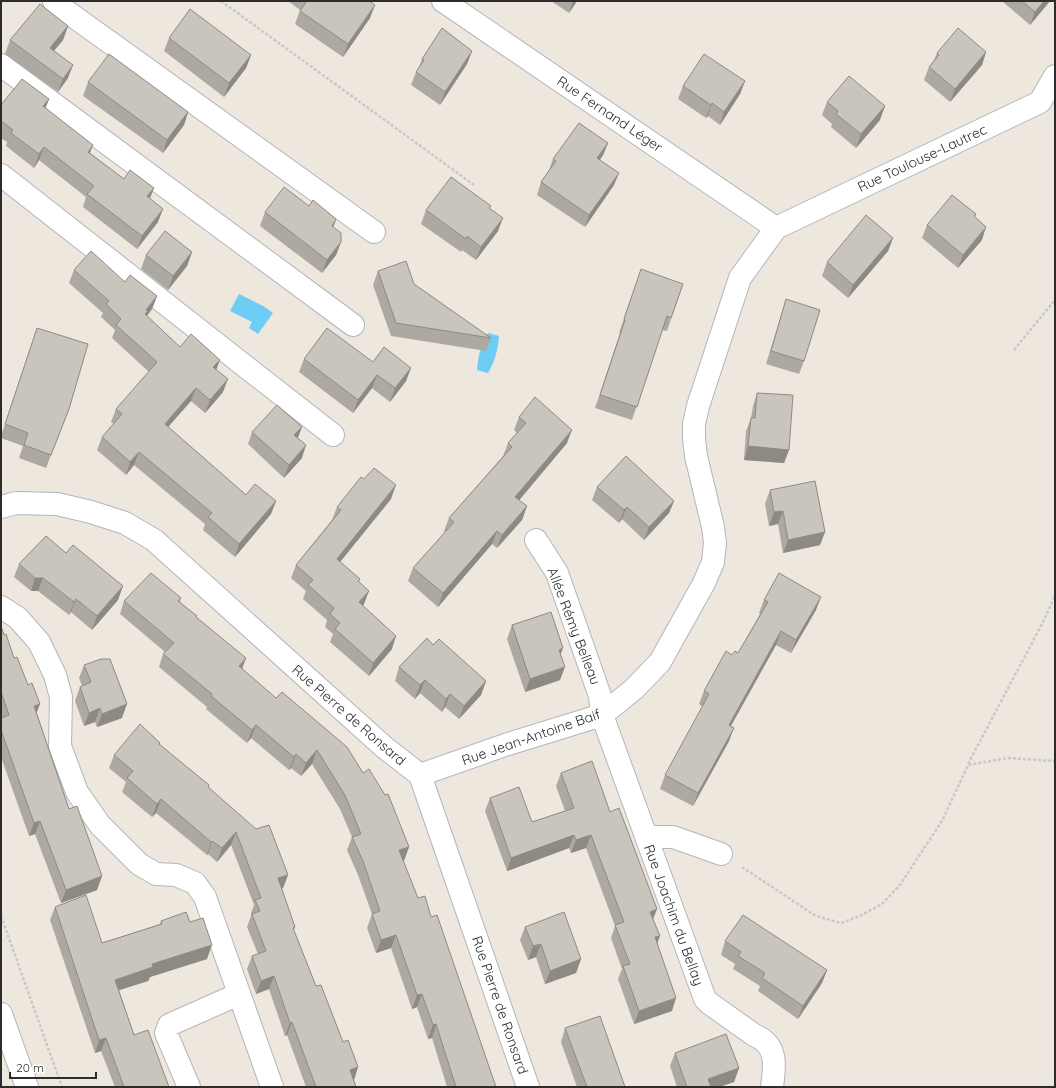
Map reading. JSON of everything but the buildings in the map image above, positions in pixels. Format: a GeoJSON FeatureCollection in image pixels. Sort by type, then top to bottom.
{"type":"FeatureCollection","features":[{"type":"Feature","properties":{"kind":"street"},"geometry":{"type":"LineString","coordinates":[[54,1],[374,232]]}},
{"type":"Feature","properties":{"kind":"street","name":"Rue Fernand Léger"},"geometry":{"type":"LineString","coordinates":[[443,1],[776,228]]}},
{"type":"Feature","properties":{"kind":"street"},"geometry":{"type":"LineString","coordinates":[[1,65],[353,325]]}},
{"type":"Feature","properties":{"kind":"street","name":"Rue Toulouse-Lautrec"},"geometry":{"type":"LineString","coordinates":[[776,228],[1040,102],[1055,76]]}},
{"type":"Feature","properties":{"kind":"street"},"geometry":{"type":"LineString","coordinates":[[1,175],[333,435]]}},
{"type":"Feature","properties":{"kind":"street","name":"Rue Jean-Antoine Baif"},"geometry":{"type":"LineString","coordinates":[[420,775],[505,745],[602,715],[634,689],[660,662],[704,583],[713,562],[715,543],[713,527],[696,456],[694,424],[698,406],[740,278],[776,228]]}},
{"type":"Feature","properties":{"kind":"street","name":"Rue Pierre de Ronsard"},"geometry":{"type":"LineString","coordinates":[[1,507],[16,503],[57,504],[91,512],[125,523],[154,540],[384,747],[420,775],[528,1087]]}},
{"type":"Feature","properties":{"kind":"street","name":"Allée Rémy Belleau"},"geometry":{"type":"LineString","coordinates":[[536,540],[557,574],[600,696],[602,715]]}},
{"type":"Feature","properties":{"kind":"street"},"geometry":{"type":"LineString","coordinates":[[1,607],[18,618],[39,642],[55,675],[61,697],[60,746],[77,792],[100,825],[139,864],[156,874],[176,875],[195,883],[205,897],[272,1087]]}},
{"type":"Feature","properties":{"kind":"street","name":"Rue Joachim du Bellay"},"geometry":{"type":"LineString","coordinates":[[602,715],[705,999],[754,1035],[761,1038],[768,1045],[774,1055],[775,1063],[772,1087]]}},
{"type":"Feature","properties":{"kind":"street"},"geometry":{"type":"LineString","coordinates":[[646,837],[673,837],[721,854]]}},
{"type":"Feature","properties":{"kind":"street"},"geometry":{"type":"LineString","coordinates":[[189,1087],[166,1033],[169,1024],[239,994]]}},
{"type":"Feature","properties":{"kind":"street"},"geometry":{"type":"LineString","coordinates":[[1,1014],[27,1087]]}},
{"type":"Feature","properties":{"kind":"path"},"geometry":{"type":"LineString","coordinates":[[221,1],[474,185]]}},
{"type":"Feature","properties":{"kind":"path"},"geometry":{"type":"LineString","coordinates":[[1014,350],[1055,300]]}},
{"type":"Feature","properties":{"kind":"path"},"geometry":{"type":"LineString","coordinates":[[721,854],[816,916],[841,923],[860,916],[882,904],[900,885],[942,821],[968,765],[1044,622],[1055,596]]}},
{"type":"Feature","properties":{"kind":"path"},"geometry":{"type":"LineString","coordinates":[[968,765],[1008,758],[1055,761]]}},
{"type":"Feature","properties":{"kind":"path"},"geometry":{"type":"LineString","coordinates":[[1,916],[62,1087]]}},
{"type":"Feature","properties":{"kind":"water"},"geometry":{"type":"Polygon","coordinates":[[[239,294],[263,306],[273,313],[258,334],[249,328],[252,322],[230,311],[239,294]]]}},
{"type":"Feature","properties":{"kind":"water"},"geometry":{"type":"Polygon","coordinates":[[[488,333],[499,336],[496,355],[488,373],[477,370],[480,351],[488,333]]]}}]}
